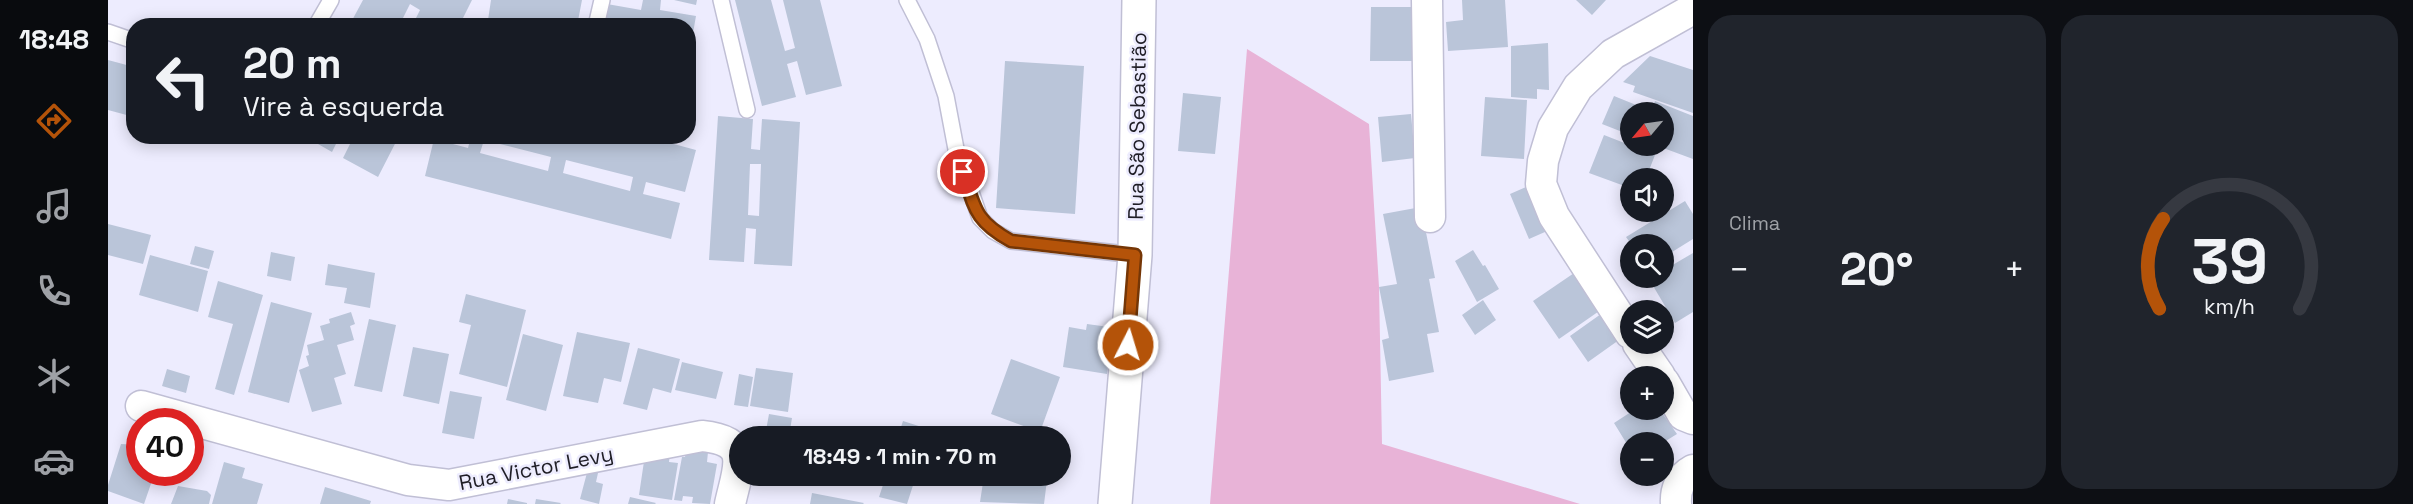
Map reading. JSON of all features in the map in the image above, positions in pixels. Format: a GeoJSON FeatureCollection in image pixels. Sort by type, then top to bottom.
{"type":"FeatureCollection","features":[{"type":"Feature","properties":{"kind":"street","name":"Rua São Sebastião"},"geometry":{"type":"LineString","coordinates":[[1115,504],[1135,255],[1140,0]]}},
{"type":"Feature","properties":{"kind":"street"},"geometry":{"type":"LineString","coordinates":[[1427,0],[1430,217]]}},
{"type":"Feature","properties":{"kind":"street"},"geometry":{"type":"LineString","coordinates":[[1620,318],[1554,216],[1541,184],[1543,161],[1553,128],[1578,87],[1613,54],[1693,9]]}},
{"type":"Feature","properties":{"kind":"street"},"geometry":{"type":"LineString","coordinates":[[1674,399],[1683,415],[1693,419]]}},
{"type":"Feature","properties":{"kind":"street","name":"Rua Victor Levy"},"geometry":{"type":"LineString","coordinates":[[141,406],[408,480],[449,484],[702,436],[716,438],[730,442],[739,459],[730,504]]}},
{"type":"Feature","properties":{"kind":"street"},"geometry":{"type":"LineString","coordinates":[[1676,504],[1680,482],[1693,470]]}},
{"type":"Feature","properties":{"kind":"lane"},"geometry":{"type":"LineString","coordinates":[[321,18],[331,0]]}},
{"type":"Feature","properties":{"kind":"lane"},"geometry":{"type":"LineString","coordinates":[[598,18],[602,0]]}},
{"type":"Feature","properties":{"kind":"lane"},"geometry":{"type":"LineString","coordinates":[[721,0],[747,110]]}},
{"type":"Feature","properties":{"kind":"lane"},"geometry":{"type":"LineString","coordinates":[[907,0],[927,39],[946,96],[956,149],[980,218],[993,231],[1011,241],[1135,255]]}},
{"type":"Feature","properties":{"kind":"lane"},"geometry":{"type":"LineString","coordinates":[[108,32],[126,38]]}},
{"type":"Feature","properties":{"kind":"shaded area"},"geometry":{"type":"Polygon","coordinates":[[[1247,49],[1369,124],[1379,287],[1382,444],[1580,504],[1210,504],[1247,49]]]}},
{"type":"Feature","properties":{"kind":"building"},"geometry":{"type":"Polygon","coordinates":[[[363,0],[472,0],[463,18],[416,18],[420,10],[410,4],[403,18],[353,18],[363,0]]]}},
{"type":"Feature","properties":{"kind":"building"},"geometry":{"type":"Polygon","coordinates":[[[491,0],[582,0],[579,18],[488,18],[491,0]]]}},
{"type":"Feature","properties":{"kind":"building"},"geometry":{"type":"Polygon","coordinates":[[[643,0],[661,0],[660,10],[696,16],[696,18],[604,18],[607,4],[641,10],[643,0]]]}},
{"type":"Feature","properties":{"kind":"building"},"geometry":{"type":"Polygon","coordinates":[[[674,0],[697,0],[696,5],[674,0]]]}},
{"type":"Feature","properties":{"kind":"building"},"geometry":{"type":"Polygon","coordinates":[[[735,0],[771,0],[785,51],[795,48],[783,0],[820,0],[842,86],[806,95],[797,61],[787,64],[796,97],[762,106],[735,0]]]}},
{"type":"Feature","properties":{"kind":"building"},"geometry":{"type":"Polygon","coordinates":[[[1462,0],[1505,0],[1508,47],[1448,51],[1446,22],[1463,20],[1462,0]]]}},
{"type":"Feature","properties":{"kind":"building"},"geometry":{"type":"Polygon","coordinates":[[[1576,0],[1606,0],[1592,15],[1576,0]]]}},
{"type":"Feature","properties":{"kind":"building"},"geometry":{"type":"Polygon","coordinates":[[[1371,7],[1419,7],[1418,61],[1370,61],[1371,7]]]}},
{"type":"Feature","properties":{"kind":"building"},"geometry":{"type":"Polygon","coordinates":[[[1548,43],[1549,90],[1537,89],[1537,99],[1511,97],[1511,46],[1548,43]]]}},
{"type":"Feature","properties":{"kind":"building"},"geometry":{"type":"Polygon","coordinates":[[[1650,56],[1693,70],[1693,113],[1674,106],[1674,102],[1662,102],[1633,92],[1635,86],[1623,82],[1650,56]]]}},
{"type":"Feature","properties":{"kind":"building"},"geometry":{"type":"Polygon","coordinates":[[[108,60],[126,65],[126,115],[108,110],[108,60]]]}},
{"type":"Feature","properties":{"kind":"building"},"geometry":{"type":"Polygon","coordinates":[[[1005,61],[1084,66],[1075,214],[996,208],[1005,61]]]}},
{"type":"Feature","properties":{"kind":"building"},"geometry":{"type":"Polygon","coordinates":[[[1183,93],[1221,97],[1215,154],[1178,151],[1183,93]]]}},
{"type":"Feature","properties":{"kind":"building"},"geometry":{"type":"Polygon","coordinates":[[[1614,96],[1629,102],[1620,102],[1620,131],[1602,124],[1614,96]]]}},
{"type":"Feature","properties":{"kind":"building"},"geometry":{"type":"Polygon","coordinates":[[[1485,97],[1527,100],[1524,159],[1481,156],[1485,97]]]}},
{"type":"Feature","properties":{"kind":"building"},"geometry":{"type":"Polygon","coordinates":[[[1674,108],[1693,116],[1693,159],[1674,152],[1674,108]]]}},
{"type":"Feature","properties":{"kind":"building"},"geometry":{"type":"Polygon","coordinates":[[[1411,114],[1415,158],[1382,162],[1378,117],[1411,114]]]}},
{"type":"Feature","properties":{"kind":"building"},"geometry":{"type":"Polygon","coordinates":[[[718,116],[753,119],[751,149],[760,150],[762,119],[800,122],[792,266],[754,264],[756,229],[746,228],[744,262],[709,260],[718,116]],[[750,164],[748,215],[759,216],[761,164],[750,164]]]}},
{"type":"Feature","properties":{"kind":"building"},"geometry":{"type":"Polygon","coordinates":[[[1604,135],[1620,141],[1620,156],[1655,156],[1650,168],[1620,168],[1620,184],[1589,173],[1604,135]]]}},
{"type":"Feature","properties":{"kind":"building"},"geometry":{"type":"Polygon","coordinates":[[[318,144],[336,144],[332,152],[318,144]]]}},
{"type":"Feature","properties":{"kind":"building"},"geometry":{"type":"Polygon","coordinates":[[[350,144],[395,144],[378,177],[343,158],[350,144]]]}},
{"type":"Feature","properties":{"kind":"building"},"geometry":{"type":"Polygon","coordinates":[[[433,144],[453,144],[468,148],[469,144],[483,144],[480,153],[548,171],[551,157],[500,144],[674,144],[696,150],[685,192],[646,182],[643,194],[680,203],[671,239],[425,176],[433,144]],[[566,160],[563,173],[630,191],[633,177],[566,160]]]}},
{"type":"Feature","properties":{"kind":"building"},"geometry":{"type":"Polygon","coordinates":[[[1535,183],[1554,228],[1529,239],[1510,194],[1535,183]]]}},
{"type":"Feature","properties":{"kind":"building"},"geometry":{"type":"Polygon","coordinates":[[[1685,201],[1693,214],[1693,239],[1674,251],[1674,234],[1631,234],[1651,222],[1674,222],[1674,208],[1685,201]]]}},
{"type":"Feature","properties":{"kind":"building"},"geometry":{"type":"Polygon","coordinates":[[[1421,207],[1435,278],[1429,279],[1439,332],[1427,334],[1434,372],[1389,381],[1382,340],[1389,338],[1379,287],[1397,284],[1383,214],[1421,207]]]}},
{"type":"Feature","properties":{"kind":"building"},"geometry":{"type":"Polygon","coordinates":[[[108,224],[151,235],[143,264],[108,255],[108,224]]]}},
{"type":"Feature","properties":{"kind":"building"},"geometry":{"type":"Polygon","coordinates":[[[195,246],[214,251],[209,269],[190,264],[195,246]]]}},
{"type":"Feature","properties":{"kind":"building"},"geometry":{"type":"Polygon","coordinates":[[[1473,250],[1499,289],[1477,302],[1455,261],[1473,250]]]}},
{"type":"Feature","properties":{"kind":"building"},"geometry":{"type":"Polygon","coordinates":[[[271,252],[295,257],[291,281],[267,276],[271,252]]]}},
{"type":"Feature","properties":{"kind":"building"},"geometry":{"type":"Polygon","coordinates":[[[1693,253],[1693,312],[1675,323],[1674,300],[1661,300],[1654,288],[1674,288],[1674,264],[1693,253]]]}},
{"type":"Feature","properties":{"kind":"building"},"geometry":{"type":"Polygon","coordinates":[[[150,255],[208,271],[198,312],[139,295],[150,255]]]}},
{"type":"Feature","properties":{"kind":"building"},"geometry":{"type":"Polygon","coordinates":[[[328,264],[375,273],[370,308],[344,303],[347,288],[325,285],[328,264]]]}},
{"type":"Feature","properties":{"kind":"building"},"geometry":{"type":"Polygon","coordinates":[[[1580,269],[1605,307],[1559,339],[1533,301],[1580,269]]]}},
{"type":"Feature","properties":{"kind":"building"},"geometry":{"type":"Polygon","coordinates":[[[218,281],[263,295],[234,395],[215,389],[233,324],[208,317],[218,281]]]}},
{"type":"Feature","properties":{"kind":"building"},"geometry":{"type":"Polygon","coordinates":[[[466,294],[526,310],[507,387],[459,374],[471,325],[459,322],[466,294]]]}},
{"type":"Feature","properties":{"kind":"building"},"geometry":{"type":"Polygon","coordinates":[[[1483,300],[1496,320],[1475,335],[1462,315],[1483,300]]]}},
{"type":"Feature","properties":{"kind":"building"},"geometry":{"type":"Polygon","coordinates":[[[271,302],[312,313],[289,403],[248,392],[271,302]]]}},
{"type":"Feature","properties":{"kind":"building"},"geometry":{"type":"Polygon","coordinates":[[[1608,309],[1620,326],[1620,339],[1588,362],[1570,336],[1608,309]]]}},
{"type":"Feature","properties":{"kind":"building"},"geometry":{"type":"Polygon","coordinates":[[[351,312],[355,324],[350,326],[354,340],[337,345],[346,374],[334,378],[342,404],[312,412],[299,370],[309,366],[306,356],[309,355],[307,345],[324,340],[320,326],[330,323],[329,319],[351,312]]]}},
{"type":"Feature","properties":{"kind":"building"},"geometry":{"type":"Polygon","coordinates":[[[369,319],[396,325],[382,392],[354,386],[369,319]]]}},
{"type":"Feature","properties":{"kind":"building"},"geometry":{"type":"Polygon","coordinates":[[[1087,324],[1109,327],[1106,347],[1111,348],[1107,374],[1063,367],[1069,327],[1086,330],[1087,324]]]}},
{"type":"Feature","properties":{"kind":"building"},"geometry":{"type":"Polygon","coordinates":[[[577,332],[630,343],[621,382],[604,378],[598,403],[563,396],[577,332]]]}},
{"type":"Feature","properties":{"kind":"building"},"geometry":{"type":"Polygon","coordinates":[[[523,334],[563,345],[546,411],[506,400],[523,334]]]}},
{"type":"Feature","properties":{"kind":"building"},"geometry":{"type":"Polygon","coordinates":[[[413,347],[449,354],[439,404],[403,396],[413,347]]]}},
{"type":"Feature","properties":{"kind":"building"},"geometry":{"type":"Polygon","coordinates":[[[638,348],[680,359],[671,393],[653,388],[647,410],[623,404],[638,348]]]}},
{"type":"Feature","properties":{"kind":"building"},"geometry":{"type":"Polygon","coordinates":[[[1011,359],[1060,377],[1042,426],[1024,426],[991,414],[1011,359]]]}},
{"type":"Feature","properties":{"kind":"building"},"geometry":{"type":"Polygon","coordinates":[[[682,362],[723,372],[716,399],[675,390],[682,362]]]}},
{"type":"Feature","properties":{"kind":"building"},"geometry":{"type":"Polygon","coordinates":[[[756,368],[793,373],[788,412],[750,406],[756,368]]]}},
{"type":"Feature","properties":{"kind":"building"},"geometry":{"type":"Polygon","coordinates":[[[167,369],[190,376],[186,393],[162,386],[167,369]]]}},
{"type":"Feature","properties":{"kind":"building"},"geometry":{"type":"Polygon","coordinates":[[[739,374],[753,377],[748,407],[734,405],[739,374]]]}},
{"type":"Feature","properties":{"kind":"building"},"geometry":{"type":"Polygon","coordinates":[[[450,391],[482,397],[474,439],[442,433],[450,391]]]}},
{"type":"Feature","properties":{"kind":"building"},"geometry":{"type":"Polygon","coordinates":[[[769,414],[792,418],[791,426],[767,426],[769,414]]]}},
{"type":"Feature","properties":{"kind":"building"},"geometry":{"type":"Polygon","coordinates":[[[1620,419],[1667,420],[1677,434],[1674,436],[1674,432],[1620,433],[1614,423],[1620,419]]]}},
{"type":"Feature","properties":{"kind":"building"},"geometry":{"type":"Polygon","coordinates":[[[903,421],[919,426],[901,426],[903,421]]]}},
{"type":"Feature","properties":{"kind":"building"},"geometry":{"type":"Polygon","coordinates":[[[121,444],[126,444],[126,486],[150,486],[144,504],[108,491],[121,444]]]}},
{"type":"Feature","properties":{"kind":"building"},"geometry":{"type":"Polygon","coordinates":[[[646,448],[670,451],[669,462],[678,463],[672,500],[639,495],[646,448]]]}},
{"type":"Feature","properties":{"kind":"building"},"geometry":{"type":"Polygon","coordinates":[[[687,448],[708,452],[707,462],[717,464],[710,504],[692,503],[693,497],[683,496],[682,501],[674,500],[682,457],[685,457],[687,448]]]}},
{"type":"Feature","properties":{"kind":"building"},"geometry":{"type":"Polygon","coordinates":[[[224,462],[245,468],[242,478],[263,484],[257,504],[212,504],[224,462]]]}},
{"type":"Feature","properties":{"kind":"building"},"geometry":{"type":"Polygon","coordinates":[[[600,464],[596,482],[603,484],[599,504],[580,499],[588,469],[600,464]]]}},
{"type":"Feature","properties":{"kind":"building"},"geometry":{"type":"Polygon","coordinates":[[[178,486],[207,491],[211,495],[209,504],[171,504],[178,486]]]}},
{"type":"Feature","properties":{"kind":"building"},"geometry":{"type":"Polygon","coordinates":[[[883,486],[913,486],[907,504],[879,497],[883,486]]]}},
{"type":"Feature","properties":{"kind":"building"},"geometry":{"type":"Polygon","coordinates":[[[982,486],[1046,486],[1044,504],[980,502],[982,486]]]}},
{"type":"Feature","properties":{"kind":"building"},"geometry":{"type":"Polygon","coordinates":[[[325,487],[371,501],[370,504],[320,504],[325,487]]]}},
{"type":"Feature","properties":{"kind":"building"},"geometry":{"type":"Polygon","coordinates":[[[812,493],[864,503],[810,504],[812,493]]]}},
{"type":"Feature","properties":{"kind":"building"},"geometry":{"type":"Polygon","coordinates":[[[630,497],[656,503],[628,504],[630,497]]]}},
{"type":"Feature","properties":{"kind":"building"},"geometry":{"type":"Polygon","coordinates":[[[508,499],[527,503],[527,504],[507,504],[508,499]]]}},
{"type":"Feature","properties":{"kind":"building"},"geometry":{"type":"Polygon","coordinates":[[[536,499],[561,503],[535,504],[536,499]]]}},
{"type":"Feature","properties":{"kind":"route"},"geometry":{"type":"LineString","coordinates":[[963,172],[980,218],[993,231],[1011,241],[1135,255],[1128,345]]}}]}
